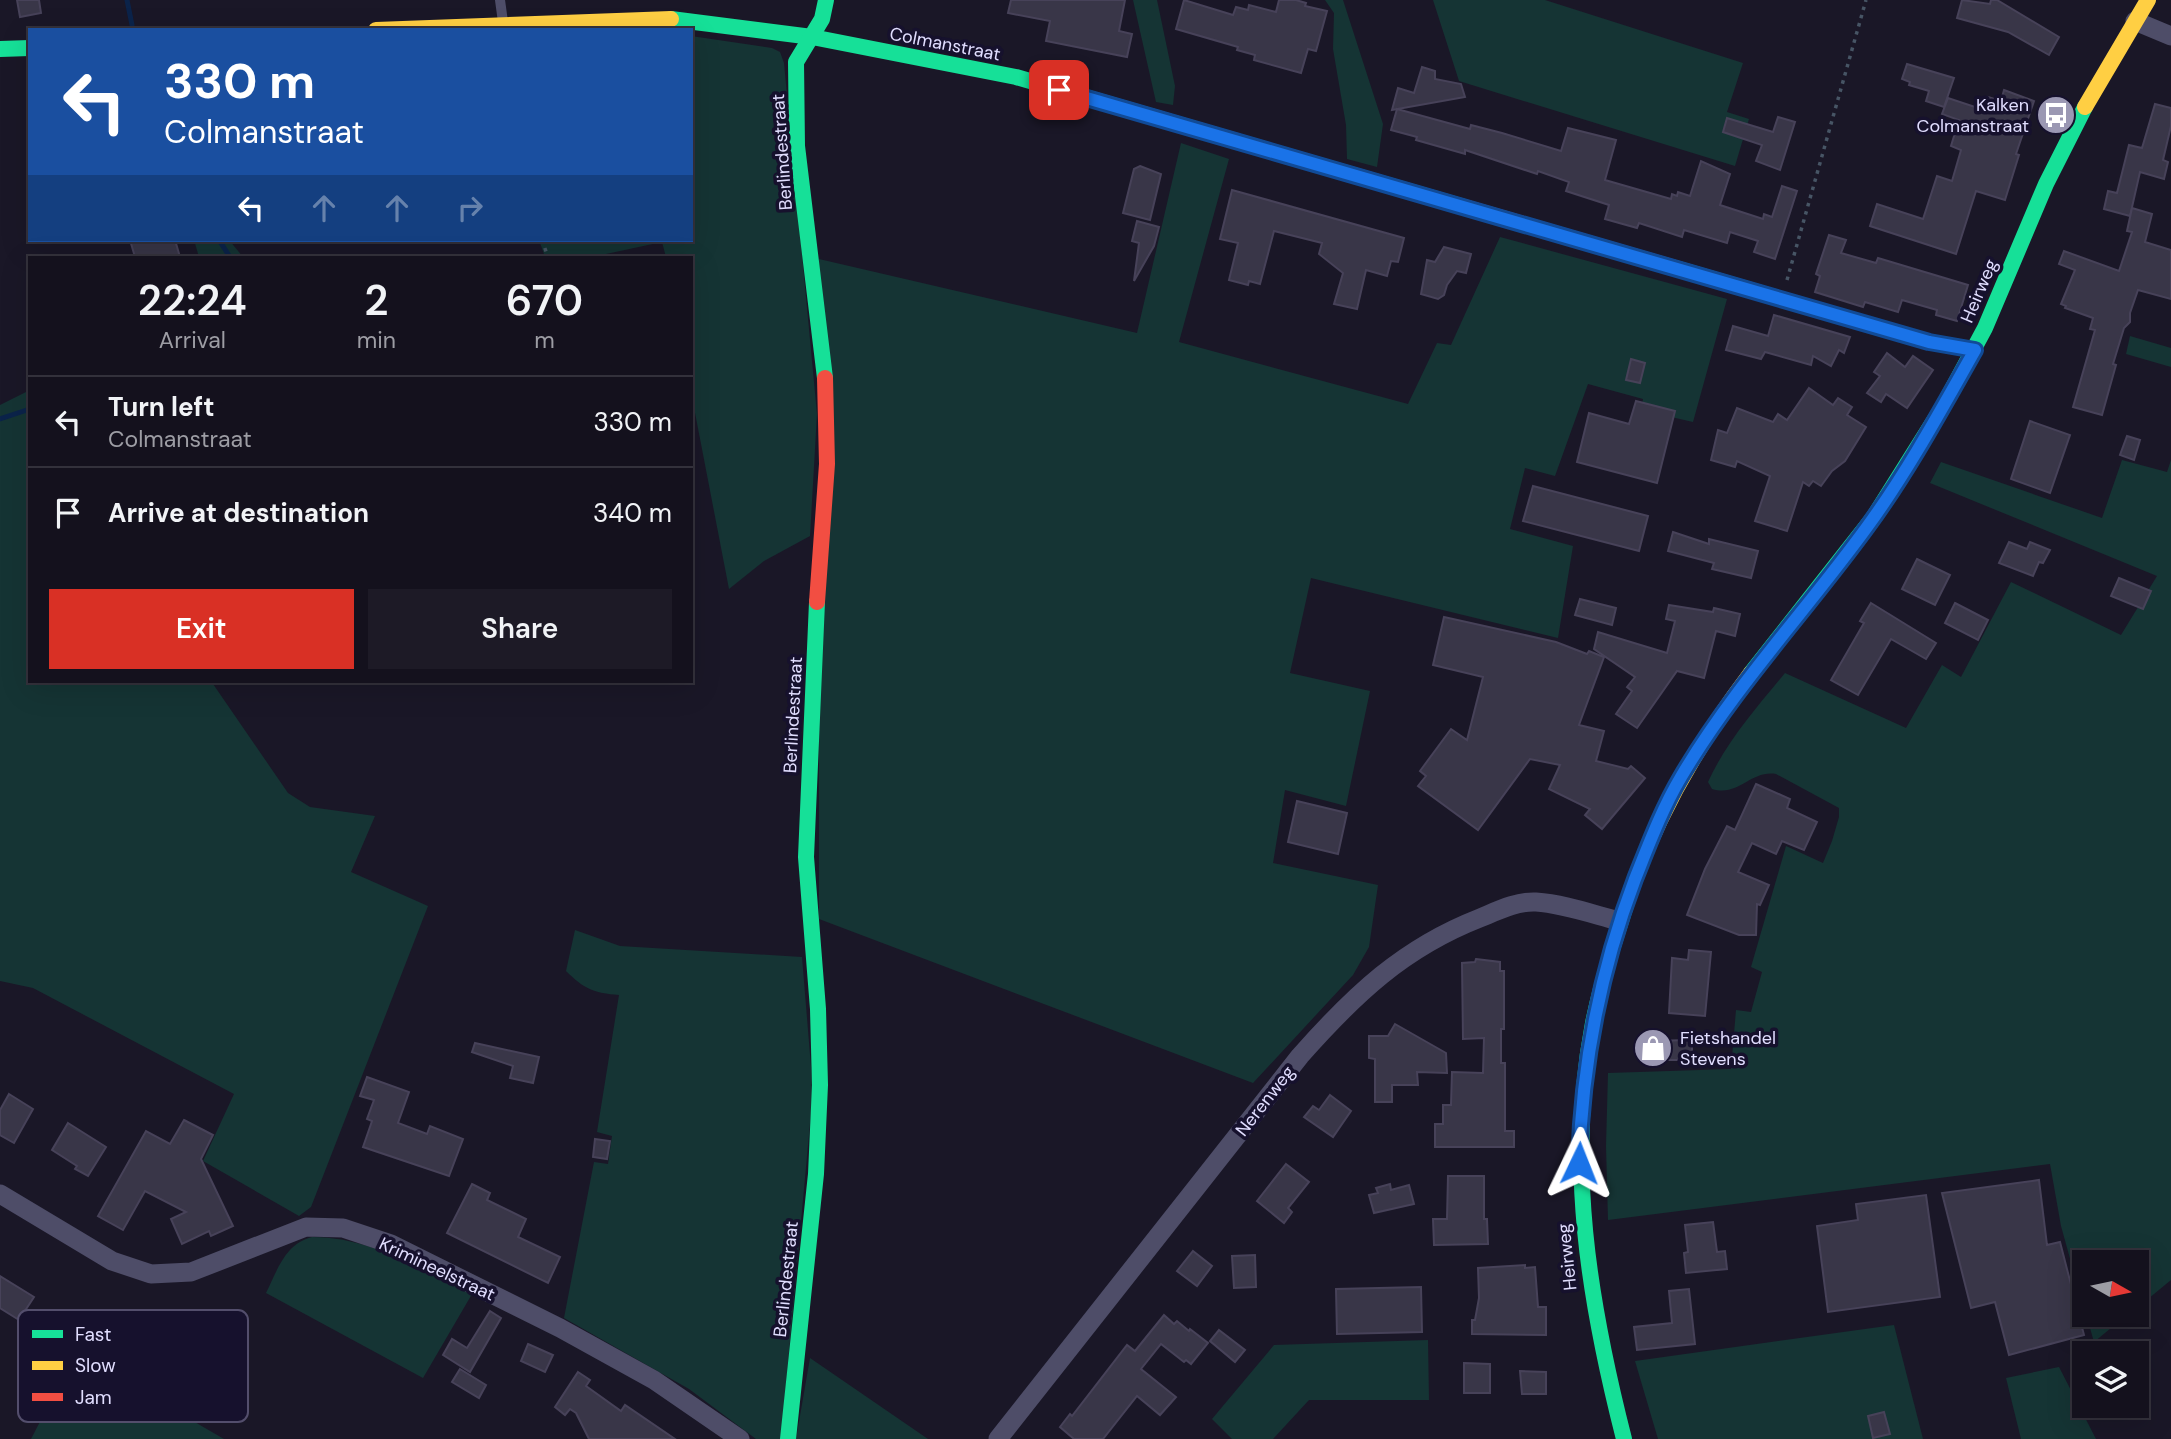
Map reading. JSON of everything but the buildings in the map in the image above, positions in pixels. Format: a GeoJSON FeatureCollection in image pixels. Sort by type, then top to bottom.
{"type":"FeatureCollection","features":[{"type":"Feature","properties":{"kind":"main road","name":"Berlindestraat"},"geometry":{"type":"LineString","coordinates":[[788,1439],[816,1174],[820,1085],[818,1009],[806,857],[820,538],[827,464],[827,392],[797,146],[796,62],[822,19],[826,0]]}},
{"type":"Feature","properties":{"kind":"main road","name":"Heirweg"},"geometry":{"type":"LineString","coordinates":[[1625,1439],[1605,1372],[1588,1284],[1579,1163],[1581,1102],[1589,1041],[1599,990],[1619,921],[1653,832],[1680,779],[1713,726],[1881,506],[1939,414],[1975,350],[2059,158],[2148,0]]}},
{"type":"Feature","properties":{"kind":"main road","name":"Colmanstraat"},"geometry":{"type":"LineString","coordinates":[[412,28],[662,18],[812,37],[1016,77],[1929,342],[1975,350]]}},
{"type":"Feature","properties":{"kind":"main road"},"geometry":{"type":"LineString","coordinates":[[0,49],[28,48]]}},
{"type":"Feature","properties":{"kind":"street"},"geometry":{"type":"LineString","coordinates":[[2135,21],[2171,36]]}},
{"type":"Feature","properties":{"kind":"street","name":"Nerenweg"},"geometry":{"type":"LineString","coordinates":[[998,1439],[1300,1056],[1348,1003],[1396,961],[1451,929],[1507,907],[1534,902],[1567,907],[1619,921]]}},
{"type":"Feature","properties":{"kind":"street","name":"Krimineelstraat"},"geometry":{"type":"LineString","coordinates":[[0,1194],[112,1261],[150,1273],[191,1272],[306,1227],[343,1228],[391,1244],[560,1328],[654,1380],[740,1439]]}},
{"type":"Feature","properties":{"kind":"lane"},"geometry":{"type":"LineString","coordinates":[[500,0],[503,23]]}},
{"type":"Feature","properties":{"kind":"path"},"geometry":{"type":"LineString","coordinates":[[1782,299],[1866,0]]}},
{"type":"Feature","properties":{"kind":"green space"},"geometry":{"type":"Polygon","coordinates":[[[1133,0],[1157,0],[1175,86],[1173,105],[1156,102],[1133,0]]]}},
{"type":"Feature","properties":{"kind":"green space"},"geometry":{"type":"Polygon","coordinates":[[[1325,0],[1343,0],[1383,124],[1377,167],[1347,159],[1346,125],[1333,49],[1334,13],[1325,0]]]}},
{"type":"Feature","properties":{"kind":"green space"},"geometry":{"type":"Polygon","coordinates":[[[1433,0],[1545,0],[1743,63],[1727,112],[1749,119],[1735,166],[1459,81],[1433,0]]]}},
{"type":"Feature","properties":{"kind":"green space"},"geometry":{"type":"Polygon","coordinates":[[[693,36],[772,48],[780,52],[784,63],[817,414],[810,536],[764,561],[729,589],[693,402],[693,256],[666,256],[662,242],[693,242],[693,36]]]}},
{"type":"Feature","properties":{"kind":"green space"},"geometry":{"type":"Polygon","coordinates":[[[1181,143],[1229,159],[1179,342],[1408,404],[1437,343],[1451,345],[1500,237],[1727,299],[1693,422],[1641,410],[1643,399],[1588,384],[1555,476],[1525,468],[1510,529],[1573,546],[1558,638],[1311,578],[1290,673],[1370,691],[1346,806],[1285,790],[1273,863],[1378,885],[1369,947],[1353,975],[1253,1083],[819,919],[819,259],[1137,333],[1181,143]]]}},
{"type":"Feature","properties":{"kind":"green space"},"geometry":{"type":"Polygon","coordinates":[[[195,242],[231,242],[242,256],[199,256],[195,242]]]}},
{"type":"Feature","properties":{"kind":"green space"},"geometry":{"type":"Polygon","coordinates":[[[540,242],[662,242],[597,256],[545,256],[540,242]]]}},
{"type":"Feature","properties":{"kind":"green space"},"geometry":{"type":"Polygon","coordinates":[[[2130,336],[2171,348],[2171,367],[2126,354],[2130,336]]]}},
{"type":"Feature","properties":{"kind":"green space"},"geometry":{"type":"Polygon","coordinates":[[[28,391],[28,683],[212,683],[288,793],[310,807],[375,816],[351,872],[428,906],[311,1207],[299,1216],[203,1161],[234,1094],[33,988],[0,981],[0,405],[28,391]]]}},
{"type":"Feature","properties":{"kind":"green space"},"geometry":{"type":"Polygon","coordinates":[[[2122,460],[2167,472],[2171,460],[2171,1280],[2149,1298],[2149,1250],[2072,1250],[2072,1266],[2061,1226],[2050,1164],[1608,1220],[1608,1073],[1731,1069],[1736,1010],[1751,1012],[1762,972],[1751,967],[1786,846],[1823,863],[1839,817],[1839,808],[1776,774],[1759,776],[1730,789],[1712,789],[1708,782],[1733,739],[1785,673],[1906,728],[1942,665],[1961,677],[2011,582],[2121,635],[2157,576],[1930,483],[1941,462],[2102,518],[2122,460]]]}},
{"type":"Feature","properties":{"kind":"green space"},"geometry":{"type":"Polygon","coordinates":[[[575,930],[620,946],[802,957],[813,1091],[781,1439],[756,1439],[689,1389],[564,1318],[594,1162],[608,1164],[612,1136],[597,1132],[619,995],[590,989],[566,971],[575,930]]]}},
{"type":"Feature","properties":{"kind":"green space"},"geometry":{"type":"Polygon","coordinates":[[[312,1237],[334,1238],[375,1248],[472,1294],[423,1378],[266,1293],[289,1251],[303,1240],[312,1237]]]}},
{"type":"Feature","properties":{"kind":"green space"},"geometry":{"type":"Polygon","coordinates":[[[1894,1325],[1923,1439],[1658,1439],[1635,1361],[1894,1325]]]}},
{"type":"Feature","properties":{"kind":"green space"},"geometry":{"type":"Polygon","coordinates":[[[2090,1327],[2112,1327],[2095,1341],[2090,1327]]]}},
{"type":"Feature","properties":{"kind":"green space"},"geometry":{"type":"Polygon","coordinates":[[[1428,1340],[1429,1400],[1309,1400],[1273,1439],[1232,1439],[1212,1419],[1274,1345],[1428,1340]]]}},
{"type":"Feature","properties":{"kind":"green space"},"geometry":{"type":"Polygon","coordinates":[[[810,1358],[928,1439],[796,1439],[810,1358]]]}},
{"type":"Feature","properties":{"kind":"green space"},"geometry":{"type":"Polygon","coordinates":[[[2059,1367],[2072,1392],[2072,1418],[2085,1418],[2096,1439],[2021,1439],[2006,1378],[2059,1367]]]}},
{"type":"Feature","properties":{"kind":"green space"},"geometry":{"type":"Polygon","coordinates":[[[40,1422],[195,1422],[224,1439],[31,1439],[40,1422]]]}},
{"type":"Feature","properties":{"kind":"waterway"},"geometry":{"type":"LineString","coordinates":[[127,0],[132,25]]}},
{"type":"Feature","properties":{"kind":"waterway"},"geometry":{"type":"LineString","coordinates":[[220,242],[229,256]]}},
{"type":"Feature","properties":{"kind":"waterway"},"geometry":{"type":"LineString","coordinates":[[0,419],[28,410]]}},
{"type":"Feature","properties":{"kind":"traffic: fast"},"geometry":{"type":"LineString","coordinates":[[825,378],[797,146],[796,62],[822,19],[826,0]]}},
{"type":"Feature","properties":{"kind":"traffic: fast"},"geometry":{"type":"LineString","coordinates":[[671,19],[812,37],[1016,77],[1464,207]]}},
{"type":"Feature","properties":{"kind":"traffic: fast"},"geometry":{"type":"LineString","coordinates":[[0,49],[28,48]]}},
{"type":"Feature","properties":{"kind":"traffic: fast"},"geometry":{"type":"LineString","coordinates":[[1751,673],[1873,518],[1942,408],[1985,328],[2046,184],[2085,107]]}},
{"type":"Feature","properties":{"kind":"traffic: fast"},"geometry":{"type":"LineString","coordinates":[[1675,268],[1929,342],[1975,350]]}},
{"type":"Feature","properties":{"kind":"traffic: fast"},"geometry":{"type":"LineString","coordinates":[[788,1439],[816,1174],[820,1085],[818,1009],[806,857],[817,602]]}},
{"type":"Feature","properties":{"kind":"traffic: fast"},"geometry":{"type":"LineString","coordinates":[[1624,1439],[1592,1284],[1585,1232],[1582,1128],[1585,1076],[1593,1023],[1606,970],[1633,884]]}},
{"type":"Feature","properties":{"kind":"traffic: slow"},"geometry":{"type":"LineString","coordinates":[[2085,107],[2148,0]]}},
{"type":"Feature","properties":{"kind":"traffic: slow"},"geometry":{"type":"LineString","coordinates":[[430,28],[671,19]]}},
{"type":"Feature","properties":{"kind":"traffic: slow"},"geometry":{"type":"LineString","coordinates":[[1633,884],[1656,828],[1684,774],[1751,673]]}},
{"type":"Feature","properties":{"kind":"traffic: jam"},"geometry":{"type":"LineString","coordinates":[[1464,207],[1675,268]]}},
{"type":"Feature","properties":{"kind":"traffic: jam"},"geometry":{"type":"LineString","coordinates":[[817,602],[827,464],[825,378]]}},
{"type":"Feature","properties":{"kind":"place","name":"Kalken Colmanstraat"},"geometry":{"type":"Point","coordinates":[2056,115]}},
{"type":"Feature","properties":{"kind":"place","name":"Fietshandel Stevens"},"geometry":{"type":"Point","coordinates":[1653,1048]}},
{"type":"Feature","properties":{"kind":"route"},"geometry":{"type":"LineString","coordinates":[[1059,90],[1929,342],[1975,350],[1939,414],[1866,528],[1713,726],[1680,779],[1653,832],[1619,921],[1599,990],[1581,1102],[1579,1163]]}}]}
